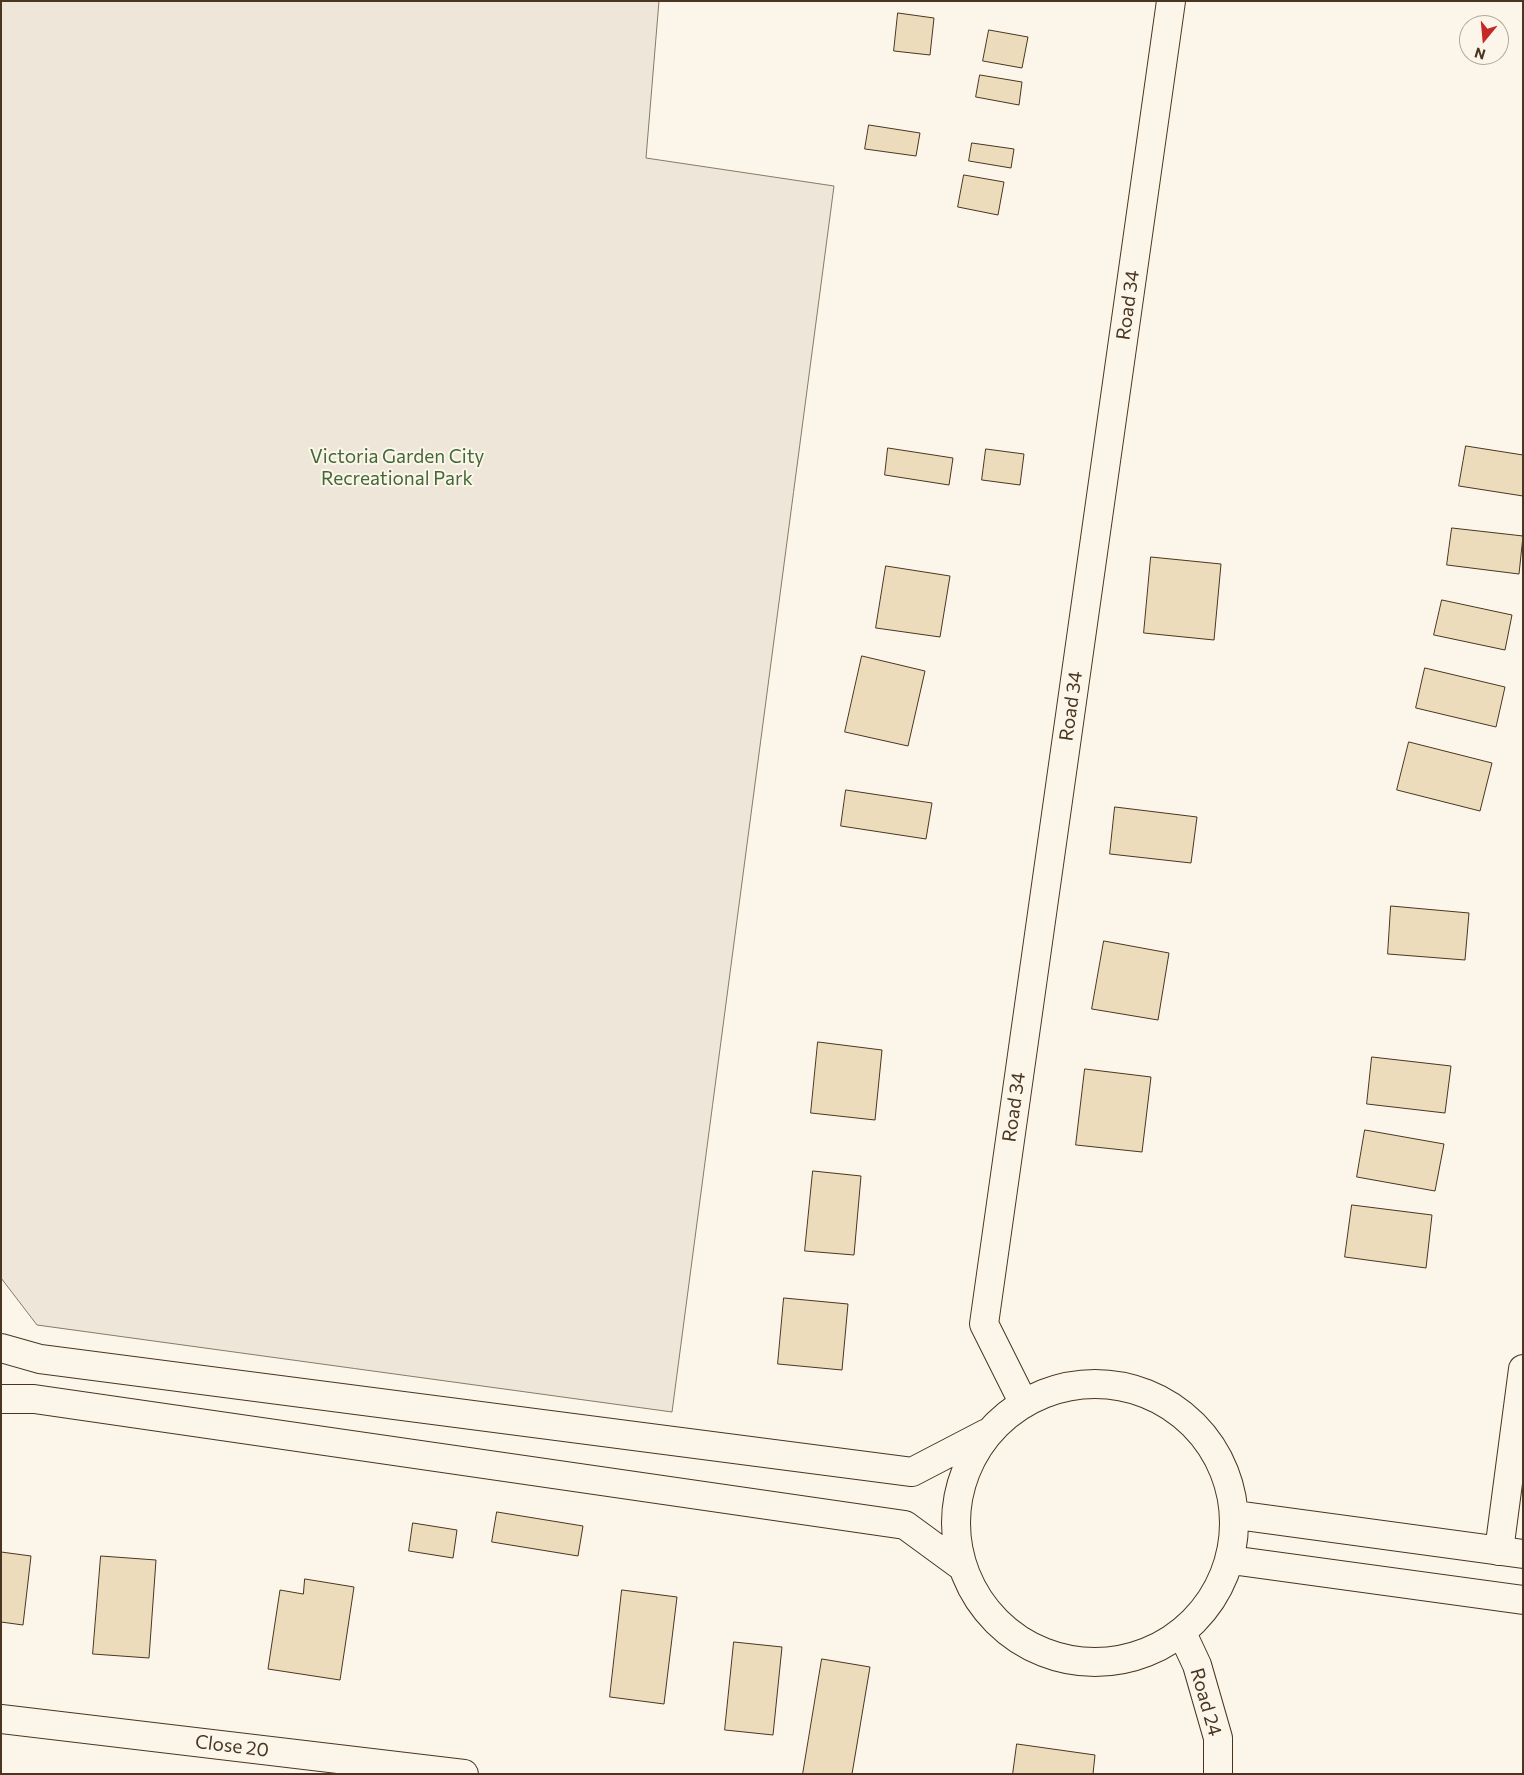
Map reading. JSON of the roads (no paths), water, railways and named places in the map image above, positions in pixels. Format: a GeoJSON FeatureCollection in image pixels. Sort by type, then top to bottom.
{"type":"FeatureCollection","features":[{"type":"Feature","properties":{"kind":"street","name":"Road 34"},"geometry":{"type":"LineString","coordinates":[[1023,1402],[984,1324],[1171,1]]}},
{"type":"Feature","properties":{"kind":"street"},"geometry":{"type":"LineString","coordinates":[[1,1348],[40,1359],[912,1472],[987,1433],[1023,1402],[1068,1385],[1116,1384],[1161,1399],[1199,1428],[1225,1469],[1236,1515],[1231,1560],[1213,1600],[1182,1633],[1143,1655],[1099,1663],[1054,1657],[1014,1637],[982,1606],[961,1566],[954,1521],[963,1474],[987,1433]]}},
{"type":"Feature","properties":{"kind":"street"},"geometry":{"type":"LineString","coordinates":[[1236,1515],[1511,1553],[1523,1369]]}},
{"type":"Feature","properties":{"kind":"street"},"geometry":{"type":"LineString","coordinates":[[1,1398],[44,1401],[906,1525],[961,1566]]}},
{"type":"Feature","properties":{"kind":"street"},"geometry":{"type":"LineString","coordinates":[[1231,1560],[1523,1600]]}},
{"type":"Feature","properties":{"kind":"street","name":"Road 24"},"geometry":{"type":"LineString","coordinates":[[1182,1633],[1197,1665],[1218,1738],[1218,1774]]}},
{"type":"Feature","properties":{"kind":"street","name":"Close 20"},"geometry":{"type":"LineString","coordinates":[[1,1719],[464,1774]]}},
{"type":"Feature","properties":{"kind":"park label","name":"Victoria Garden City Recreational Park"},"geometry":{"type":"Point","coordinates":[397,468]}}]}
